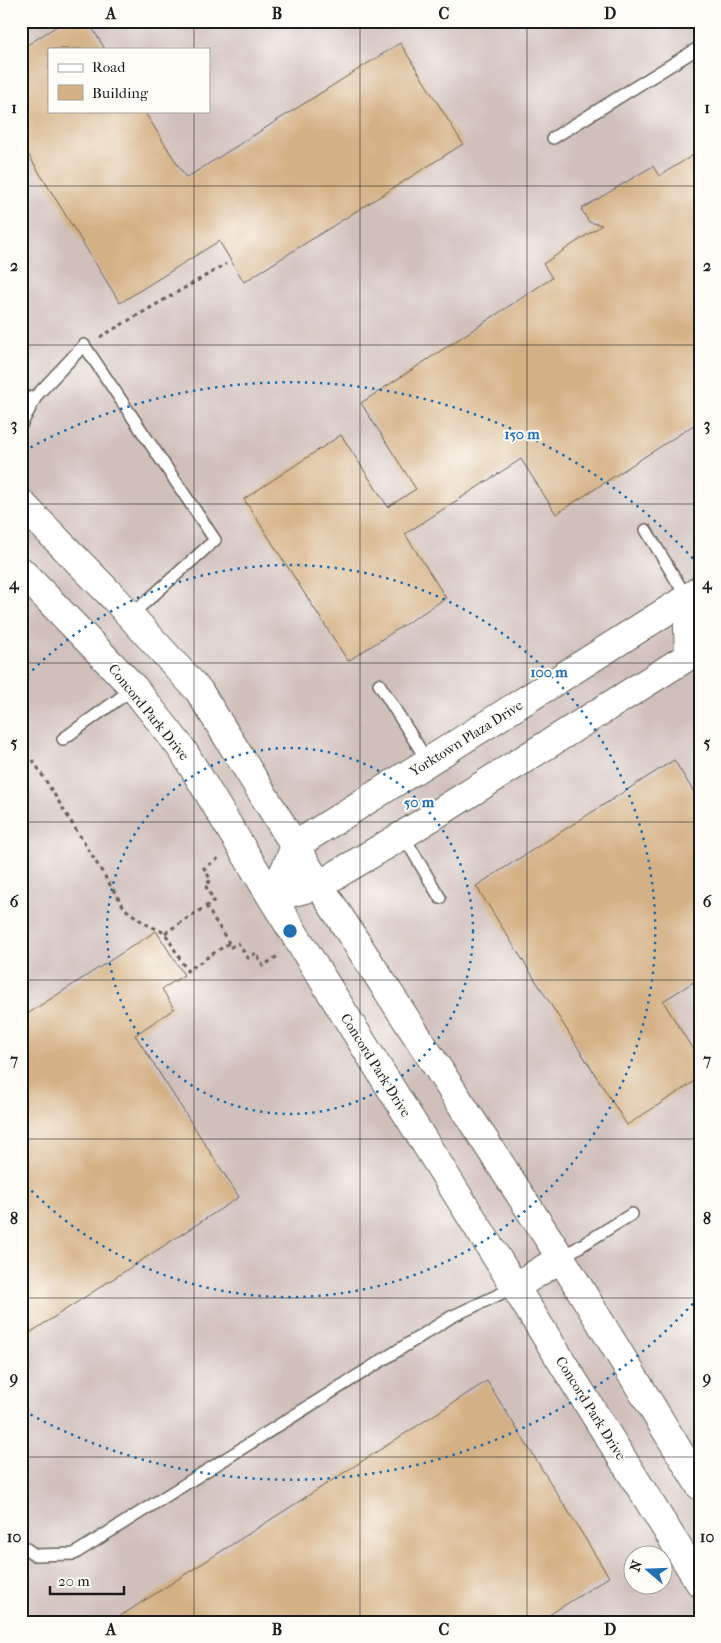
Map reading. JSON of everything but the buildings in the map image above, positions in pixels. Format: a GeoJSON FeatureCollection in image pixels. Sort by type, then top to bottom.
{"type":"FeatureCollection","features":[{"type":"Feature","properties":{"kind":"street"},"geometry":{"type":"LineString","coordinates":[[21,503],[130,616],[198,691],[296,845],[319,885],[561,1258],[700,1486]]}},
{"type":"Feature","properties":{"kind":"street","name":"Concord Park Drive"},"geometry":{"type":"LineString","coordinates":[[21,571],[134,688],[182,749],[272,898],[700,1583]]}},
{"type":"Feature","properties":{"kind":"street"},"geometry":{"type":"LineString","coordinates":[[272,898],[319,885],[403,835],[694,652],[693,594]]}},
{"type":"Feature","properties":{"kind":"street","name":"Yorktown Plaza Drive"},"geometry":{"type":"LineString","coordinates":[[296,845],[693,594]]}},
{"type":"Feature","properties":{"kind":"street"},"geometry":{"type":"LineString","coordinates":[[272,898],[296,845]]}},
{"type":"Feature","properties":{"kind":"street"},"geometry":{"type":"LineString","coordinates":[[515,1286],[561,1258]]}},
{"type":"Feature","properties":{"kind":"lane"},"geometry":{"type":"LineString","coordinates":[[553,138],[700,47]]}},
{"type":"Feature","properties":{"kind":"lane"},"geometry":{"type":"LineString","coordinates":[[21,425],[37,395],[84,345],[215,540],[130,616]]}},
{"type":"Feature","properties":{"kind":"lane"},"geometry":{"type":"LineString","coordinates":[[21,402],[37,395]]}},
{"type":"Feature","properties":{"kind":"lane"},"geometry":{"type":"LineString","coordinates":[[646,530],[693,594]]}},
{"type":"Feature","properties":{"kind":"lane"},"geometry":{"type":"LineString","coordinates":[[378,684],[428,762]]}},
{"type":"Feature","properties":{"kind":"lane"},"geometry":{"type":"LineString","coordinates":[[63,739],[134,688]]}},
{"type":"Feature","properties":{"kind":"lane"},"geometry":{"type":"LineString","coordinates":[[403,835],[440,898]]}},
{"type":"Feature","properties":{"kind":"lane"},"geometry":{"type":"LineString","coordinates":[[561,1258],[632,1214]]}},
{"type":"Feature","properties":{"kind":"lane"},"geometry":{"type":"LineString","coordinates":[[21,1545],[35,1555],[74,1554],[451,1317],[515,1286]]}},
{"type":"Feature","properties":{"kind":"path"},"geometry":{"type":"LineString","coordinates":[[84,345],[125,324],[226,264]]}},
{"type":"Feature","properties":{"kind":"path"},"geometry":{"type":"LineString","coordinates":[[33,760],[126,909],[144,923],[165,933],[187,971],[229,943]]}},
{"type":"Feature","properties":{"kind":"path"},"geometry":{"type":"LineString","coordinates":[[165,933],[214,901],[205,885],[211,880],[204,868],[221,857],[226,865]]}},
{"type":"Feature","properties":{"kind":"path"},"geometry":{"type":"LineString","coordinates":[[206,906],[231,946],[238,943],[248,958],[256,953],[264,966],[281,954],[276,946]]}},
{"type":"Feature","properties":{"kind":"shaded area"},"geometry":{"type":"Polygon","coordinates":[[[21,21],[700,21],[700,1622],[21,1622],[21,21]]]}}]}
